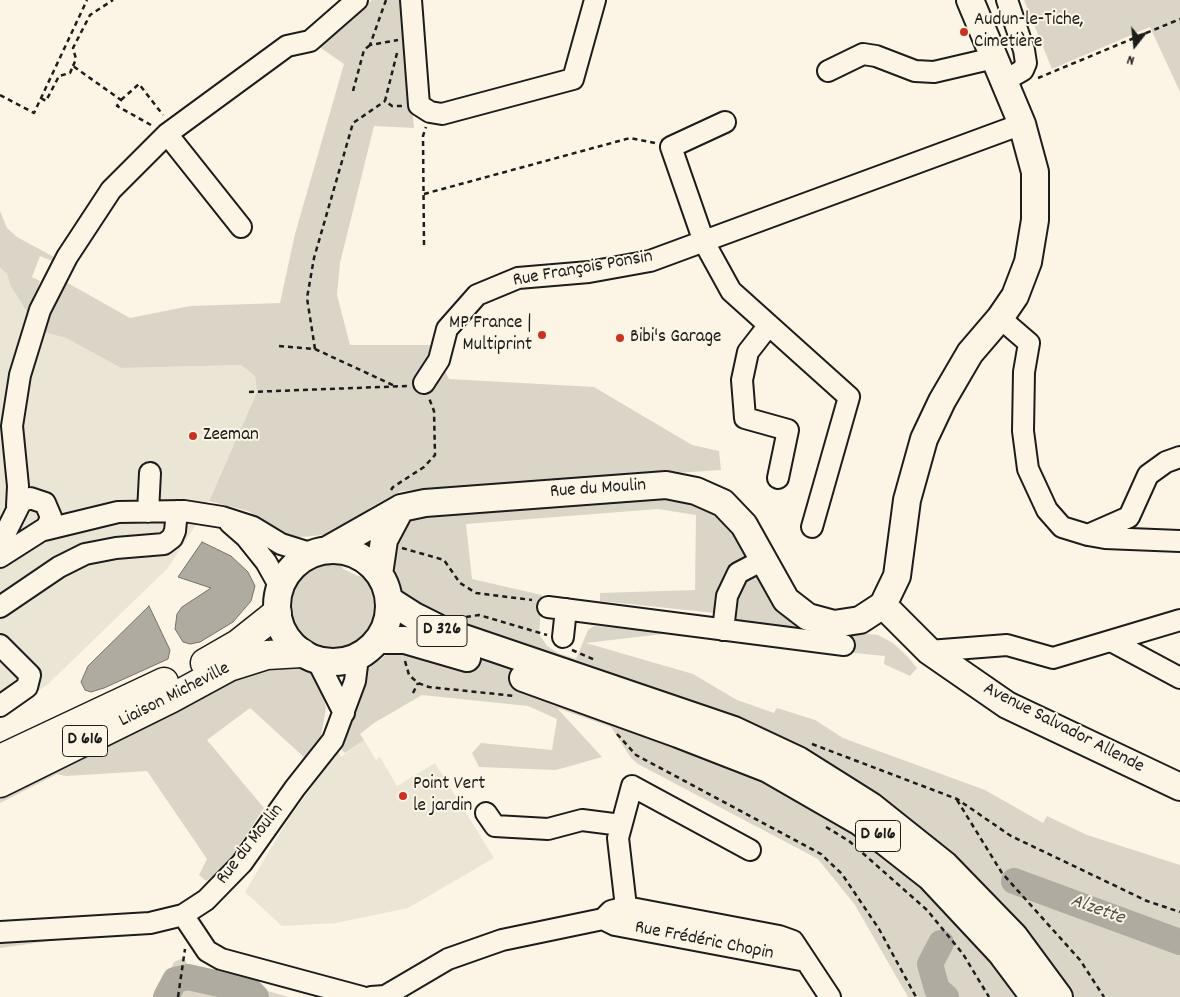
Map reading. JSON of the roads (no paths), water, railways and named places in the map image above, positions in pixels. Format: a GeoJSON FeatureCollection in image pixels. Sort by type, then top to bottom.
{"type":"FeatureCollection","features":[{"type":"Feature","properties":{"kind":"highway","name":"Liaison Micheville"},"geometry":{"type":"LineString","coordinates":[[0,759],[98,711],[195,668],[238,644],[279,600]]}},
{"type":"Feature","properties":{"kind":"highway","name":"Liaison Micheville"},"geometry":{"type":"LineString","coordinates":[[0,783],[170,699],[229,667],[267,656],[310,657]]}},
{"type":"Feature","properties":{"kind":"main road"},"geometry":{"type":"LineString","coordinates":[[883,605],[897,576],[907,500],[924,439],[942,401],[970,353],[1000,318],[1015,296],[1028,262],[1035,220],[1035,172],[1022,124],[970,0]]}},
{"type":"Feature","properties":{"kind":"main road","name":"Rue du Moulin"},"geometry":{"type":"LineString","coordinates":[[320,552],[396,500],[425,502],[666,485],[696,491],[723,503],[744,525],[786,600],[808,617],[834,624],[860,620],[883,605]]}},
{"type":"Feature","properties":{"kind":"main road"},"geometry":{"type":"LineString","coordinates":[[379,574],[384,540],[396,500]]}},
{"type":"Feature","properties":{"kind":"main road"},"geometry":{"type":"LineString","coordinates":[[345,551],[361,557],[379,574],[390,600],[386,627],[378,640],[358,657],[345,662],[310,657],[290,642],[282,629],[279,600],[288,573],[298,562],[320,552],[345,551]]}},
{"type":"Feature","properties":{"kind":"main road","name":"D 326"},"geometry":{"type":"LineString","coordinates":[[390,600],[414,616],[446,632],[500,652]]}},
{"type":"Feature","properties":{"kind":"main road","name":"Avenue Salvador Allende"},"geometry":{"type":"LineString","coordinates":[[883,605],[929,651],[1007,705],[1180,787]]}},
{"type":"Feature","properties":{"kind":"main road","name":"D 616"},"geometry":{"type":"LineString","coordinates":[[378,640],[405,640],[442,649],[678,734],[768,769],[860,822],[930,876],[1001,953],[1034,997]]}},
{"type":"Feature","properties":{"kind":"main road","name":"D 616"},"geometry":{"type":"LineString","coordinates":[[500,652],[734,730],[806,765],[871,806],[945,866],[1014,936],[1059,997]]}},
{"type":"Feature","properties":{"kind":"street"},"geometry":{"type":"LineString","coordinates":[[320,552],[281,544],[253,527],[222,517],[177,511],[118,512],[29,534],[19,528],[14,518],[18,486],[12,426],[20,375],[40,310],[67,257],[112,190],[163,131],[287,46],[310,41],[357,0]]}},
{"type":"Feature","properties":{"kind":"street"},"geometry":{"type":"LineString","coordinates":[[411,0],[424,108],[442,114],[573,79],[594,0]]}},
{"type":"Feature","properties":{"kind":"street"},"geometry":{"type":"LineString","coordinates":[[828,70],[863,54],[876,56],[915,72],[1002,77],[1023,70],[1026,63],[1024,50],[1007,0]]}},
{"type":"Feature","properties":{"kind":"street"},"geometry":{"type":"LineString","coordinates":[[725,122],[671,147],[704,242],[731,290],[848,397],[812,528]]}},
{"type":"Feature","properties":{"kind":"street","name":"Rue François Ponsin"},"geometry":{"type":"LineString","coordinates":[[424,383],[439,360],[447,328],[477,295],[518,278],[589,272],[650,261],[1022,124]]}},
{"type":"Feature","properties":{"kind":"street"},"geometry":{"type":"LineString","coordinates":[[163,131],[241,226]]}},
{"type":"Feature","properties":{"kind":"street"},"geometry":{"type":"LineString","coordinates":[[1000,318],[1028,343],[1024,372],[1022,432],[1028,469],[1047,510],[1062,526],[1105,538],[1180,540]]}},
{"type":"Feature","properties":{"kind":"street"},"geometry":{"type":"LineString","coordinates":[[769,325],[748,352],[742,380],[745,418],[788,430],[778,478]]}},
{"type":"Feature","properties":{"kind":"street"},"geometry":{"type":"LineString","coordinates":[[0,557],[41,532],[51,517],[13,451]]}},
{"type":"Feature","properties":{"kind":"street"},"geometry":{"type":"LineString","coordinates":[[1088,534],[1128,517],[1148,476],[1166,462],[1180,457]]}},
{"type":"Feature","properties":{"kind":"street"},"geometry":{"type":"LineString","coordinates":[[148,512],[150,473]]}},
{"type":"Feature","properties":{"kind":"street"},"geometry":{"type":"LineString","coordinates":[[0,544],[16,509],[30,498],[64,510],[100,517]]}},
{"type":"Feature","properties":{"kind":"street"},"geometry":{"type":"LineString","coordinates":[[0,607],[59,567],[85,554],[116,548],[164,544],[172,538],[175,531],[177,511]]}},
{"type":"Feature","properties":{"kind":"street"},"geometry":{"type":"LineString","coordinates":[[222,517],[246,537],[266,562],[279,600]]}},
{"type":"Feature","properties":{"kind":"street"},"geometry":{"type":"LineString","coordinates":[[723,630],[726,596],[738,573],[762,560]]}},
{"type":"Feature","properties":{"kind":"street"},"geometry":{"type":"LineString","coordinates":[[563,637],[557,608],[844,645]]}},
{"type":"Feature","properties":{"kind":"street"},"geometry":{"type":"LineString","coordinates":[[929,651],[1007,645],[1053,658],[1180,620]]}},
{"type":"Feature","properties":{"kind":"street"},"geometry":{"type":"LineString","coordinates":[[1112,641],[1180,678]]}},
{"type":"Feature","properties":{"kind":"street"},"geometry":{"type":"LineString","coordinates":[[0,645],[30,675],[27,687],[0,706]]}},
{"type":"Feature","properties":{"kind":"street"},"geometry":{"type":"LineString","coordinates":[[310,657],[344,713]]}},
{"type":"Feature","properties":{"kind":"street","name":"Rue du Moulin"},"geometry":{"type":"LineString","coordinates":[[0,932],[150,923],[183,915],[206,900],[242,863],[295,788],[333,740],[355,681],[358,657]]}},
{"type":"Feature","properties":{"kind":"street","name":"Rue Frédéric Chopin"},"geometry":{"type":"LineString","coordinates":[[626,907],[618,838],[632,786],[750,850]]}},
{"type":"Feature","properties":{"kind":"street"},"geometry":{"type":"LineString","coordinates":[[486,813],[495,826],[548,829],[582,820],[620,825]]}},
{"type":"Feature","properties":{"kind":"street","name":"Rue Frédéric Chopin"},"geometry":{"type":"LineString","coordinates":[[371,997],[385,996],[448,959],[502,940],[603,918],[611,911],[626,907],[779,936],[792,941],[830,997]]}},
{"type":"Feature","properties":{"kind":"street"},"geometry":{"type":"LineString","coordinates":[[183,915],[207,951],[221,959],[362,997]]}},
{"type":"Feature","properties":{"kind":"street","name":"Rue Frédéric Chopin"},"geometry":{"type":"LineString","coordinates":[[603,918],[615,925],[806,961]]}},
{"type":"Feature","properties":{"kind":"waterway","name":"Alzette"},"geometry":{"type":"LineString","coordinates":[[1014,881],[1180,942]]}},
{"type":"Feature","properties":{"kind":"waterway","name":"Alzette"},"geometry":{"type":"LineString","coordinates":[[941,943],[930,964],[937,989],[946,997]]}},
{"type":"Feature","properties":{"kind":"waterway","name":"Alzette"},"geometry":{"type":"LineString","coordinates":[[166,997],[175,980],[188,977],[250,991],[256,997]]}},
{"type":"Feature","properties":{"kind":"place","name":"Audun-le-Tiche, Cimetière"},"geometry":{"type":"Point","coordinates":[964,32]}},
{"type":"Feature","properties":{"kind":"place","name":"MP France | Multiprint"},"geometry":{"type":"Point","coordinates":[542,335]}},
{"type":"Feature","properties":{"kind":"place","name":"Bibi's Garage"},"geometry":{"type":"Point","coordinates":[620,338]}},
{"type":"Feature","properties":{"kind":"place","name":"Zeeman"},"geometry":{"type":"Point","coordinates":[193,436]}},
{"type":"Feature","properties":{"kind":"place","name":"Point Vert le jardin"},"geometry":{"type":"Point","coordinates":[403,796]}}]}
